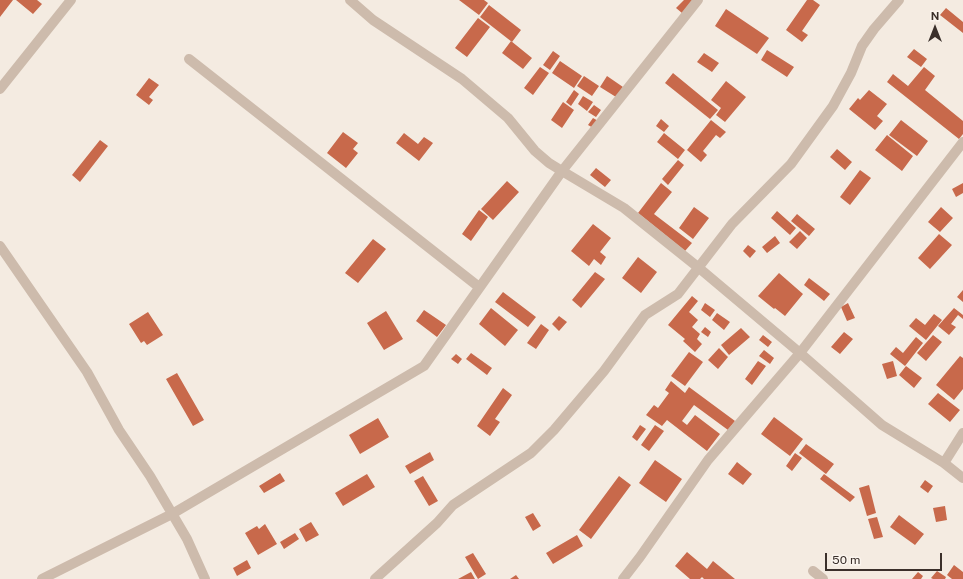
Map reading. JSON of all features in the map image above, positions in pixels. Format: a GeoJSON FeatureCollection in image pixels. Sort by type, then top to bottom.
{"type":"FeatureCollection","features":[{"type":"Feature","properties":{"kind":"street"},"geometry":{"type":"LineString","coordinates":[[0,89],[70,0]]}},
{"type":"Feature","properties":{"kind":"street"},"geometry":{"type":"LineString","coordinates":[[350,0],[374,20],[462,79],[508,118],[536,151],[562,171],[624,208],[699,268],[800,353],[882,425],[944,463],[963,478]]}},
{"type":"Feature","properties":{"kind":"street"},"geometry":{"type":"LineString","coordinates":[[42,579],[172,514],[424,366],[562,171],[698,0]]}},
{"type":"Feature","properties":{"kind":"street"},"geometry":{"type":"LineString","coordinates":[[375,579],[437,523],[452,505],[531,453],[554,430],[589,389],[645,315],[678,294],[732,224],[791,164],[833,106],[851,73],[862,46],[874,29],[899,0]]}},
{"type":"Feature","properties":{"kind":"street"},"geometry":{"type":"LineString","coordinates":[[189,59],[479,287]]}},
{"type":"Feature","properties":{"kind":"street"},"geometry":{"type":"LineString","coordinates":[[623,579],[708,460],[800,353],[963,142]]}},
{"type":"Feature","properties":{"kind":"street"},"geometry":{"type":"LineString","coordinates":[[0,246],[87,372],[119,430],[150,476],[187,540],[205,579]]}},
{"type":"Feature","properties":{"kind":"street"},"geometry":{"type":"LineString","coordinates":[[944,463],[963,433]]}},
{"type":"Feature","properties":{"kind":"street"},"geometry":{"type":"LineString","coordinates":[[813,571],[823,579]]}},
{"type":"Feature","properties":{"kind":"building"},"geometry":{"type":"Polygon","coordinates":[[[0,0],[13,0],[0,17],[0,0]]]}},
{"type":"Feature","properties":{"kind":"building"},"geometry":{"type":"Polygon","coordinates":[[[16,0],[37,0],[42,4],[33,14],[16,0]]]}},
{"type":"Feature","properties":{"kind":"building"},"geometry":{"type":"Polygon","coordinates":[[[459,0],[484,0],[488,3],[479,15],[459,0]]]}},
{"type":"Feature","properties":{"kind":"building"},"geometry":{"type":"Polygon","coordinates":[[[684,0],[695,0],[682,13],[676,8],[684,0]]]}},
{"type":"Feature","properties":{"kind":"building"},"geometry":{"type":"Polygon","coordinates":[[[807,0],[813,0],[820,5],[802,31],[808,35],[802,42],[786,30],[807,0]]]}},
{"type":"Feature","properties":{"kind":"building"},"geometry":{"type":"Polygon","coordinates":[[[489,5],[521,30],[512,42],[480,17],[489,5]]]}},
{"type":"Feature","properties":{"kind":"building"},"geometry":{"type":"Polygon","coordinates":[[[946,8],[963,22],[963,33],[940,15],[946,8]]]}},
{"type":"Feature","properties":{"kind":"building"},"geometry":{"type":"Polygon","coordinates":[[[726,9],[769,38],[757,54],[715,26],[726,9]]]}},
{"type":"Feature","properties":{"kind":"building"},"geometry":{"type":"Polygon","coordinates":[[[478,18],[490,27],[467,57],[455,48],[478,18]]]}},
{"type":"Feature","properties":{"kind":"building"},"geometry":{"type":"Polygon","coordinates":[[[511,41],[532,58],[523,69],[502,53],[511,41]]]}},
{"type":"Feature","properties":{"kind":"building"},"geometry":{"type":"Polygon","coordinates":[[[914,49],[927,59],[921,67],[907,57],[914,49]]]}},
{"type":"Feature","properties":{"kind":"building"},"geometry":{"type":"Polygon","coordinates":[[[767,50],[794,67],[787,77],[761,60],[767,50]]]}},
{"type":"Feature","properties":{"kind":"building"},"geometry":{"type":"Polygon","coordinates":[[[553,51],[560,56],[550,70],[543,65],[553,51]]]}},
{"type":"Feature","properties":{"kind":"building"},"geometry":{"type":"Polygon","coordinates":[[[704,53],[719,63],[712,72],[697,62],[704,53]]]}},
{"type":"Feature","properties":{"kind":"building"},"geometry":{"type":"Polygon","coordinates":[[[560,61],[582,76],[574,88],[552,73],[560,61]]]}},
{"type":"Feature","properties":{"kind":"building"},"geometry":{"type":"Polygon","coordinates":[[[540,67],[549,73],[533,95],[524,88],[540,67]]]}},
{"type":"Feature","properties":{"kind":"building"},"geometry":{"type":"Polygon","coordinates":[[[924,67],[935,76],[925,90],[963,121],[963,134],[959,139],[887,82],[893,74],[908,86],[924,67]]]}},
{"type":"Feature","properties":{"kind":"building"},"geometry":{"type":"Polygon","coordinates":[[[673,73],[718,110],[710,119],[665,83],[673,73]]]}},
{"type":"Feature","properties":{"kind":"building"},"geometry":{"type":"Polygon","coordinates":[[[584,76],[599,86],[592,96],[577,86],[584,76]]]}},
{"type":"Feature","properties":{"kind":"building"},"geometry":{"type":"Polygon","coordinates":[[[607,76],[623,87],[616,97],[600,87],[607,76]]]}},
{"type":"Feature","properties":{"kind":"building"},"geometry":{"type":"Polygon","coordinates":[[[149,78],[159,85],[149,97],[153,100],[149,105],[136,95],[149,78]]]}},
{"type":"Feature","properties":{"kind":"building"},"geometry":{"type":"Polygon","coordinates":[[[726,81],[746,97],[725,122],[716,115],[721,108],[711,100],[726,81]]]}},
{"type":"Feature","properties":{"kind":"building"},"geometry":{"type":"Polygon","coordinates":[[[574,90],[579,94],[571,106],[566,102],[574,90]]]}},
{"type":"Feature","properties":{"kind":"building"},"geometry":{"type":"Polygon","coordinates":[[[869,90],[887,104],[877,116],[883,121],[875,130],[849,109],[858,98],[860,100],[869,90]]]}},
{"type":"Feature","properties":{"kind":"building"},"geometry":{"type":"Polygon","coordinates":[[[583,96],[593,102],[587,111],[578,104],[583,96]]]}},
{"type":"Feature","properties":{"kind":"building"},"geometry":{"type":"Polygon","coordinates":[[[563,102],[574,110],[562,128],[551,120],[563,102]]]}},
{"type":"Feature","properties":{"kind":"building"},"geometry":{"type":"Polygon","coordinates":[[[594,105],[601,110],[596,117],[588,112],[594,105]]]}},
{"type":"Feature","properties":{"kind":"building"},"geometry":{"type":"Polygon","coordinates":[[[593,118],[600,122],[595,129],[588,125],[593,118]]]}},
{"type":"Feature","properties":{"kind":"building"},"geometry":{"type":"Polygon","coordinates":[[[661,119],[669,126],[664,132],[656,126],[661,119]]]}},
{"type":"Feature","properties":{"kind":"building"},"geometry":{"type":"Polygon","coordinates":[[[711,120],[726,132],[720,138],[716,135],[703,151],[707,155],[701,162],[687,150],[711,120]]]}},
{"type":"Feature","properties":{"kind":"building"},"geometry":{"type":"Polygon","coordinates":[[[901,120],[928,141],[917,156],[889,135],[901,120]]]}},
{"type":"Feature","properties":{"kind":"building"},"geometry":{"type":"Polygon","coordinates":[[[343,132],[358,143],[353,149],[358,153],[346,168],[327,153],[343,132]]]}},
{"type":"Feature","properties":{"kind":"building"},"geometry":{"type":"Polygon","coordinates":[[[404,133],[418,144],[424,137],[433,143],[419,161],[396,143],[404,133]]]}},
{"type":"Feature","properties":{"kind":"building"},"geometry":{"type":"Polygon","coordinates":[[[664,133],[685,150],[678,159],[657,142],[664,133]]]}},
{"type":"Feature","properties":{"kind":"building"},"geometry":{"type":"Polygon","coordinates":[[[887,135],[913,156],[902,171],[875,150],[887,135]]]}},
{"type":"Feature","properties":{"kind":"building"},"geometry":{"type":"Polygon","coordinates":[[[100,140],[108,146],[80,182],[72,175],[100,140]]]}},
{"type":"Feature","properties":{"kind":"building"},"geometry":{"type":"Polygon","coordinates":[[[837,149],[852,162],[845,170],[830,157],[837,149]]]}},
{"type":"Feature","properties":{"kind":"building"},"geometry":{"type":"Polygon","coordinates":[[[678,160],[684,165],[668,185],[662,179],[678,160]]]}},
{"type":"Feature","properties":{"kind":"building"},"geometry":{"type":"Polygon","coordinates":[[[596,168],[611,180],[605,187],[590,175],[596,168]]]}},
{"type":"Feature","properties":{"kind":"building"},"geometry":{"type":"Polygon","coordinates":[[[860,170],[871,178],[850,205],[840,197],[860,170]]]}},
{"type":"Feature","properties":{"kind":"building"},"geometry":{"type":"Polygon","coordinates":[[[507,181],[519,192],[493,220],[481,209],[507,181]]]}},
{"type":"Feature","properties":{"kind":"building"},"geometry":{"type":"Polygon","coordinates":[[[661,183],[672,192],[654,214],[692,243],[685,251],[638,213],[661,183]]]}},
{"type":"Feature","properties":{"kind":"building"},"geometry":{"type":"Polygon","coordinates":[[[963,183],[963,193],[956,197],[952,189],[963,183]]]}},
{"type":"Feature","properties":{"kind":"building"},"geometry":{"type":"Polygon","coordinates":[[[694,207],[709,218],[693,239],[679,228],[694,207]]]}},
{"type":"Feature","properties":{"kind":"building"},"geometry":{"type":"Polygon","coordinates":[[[941,207],[953,218],[940,232],[928,222],[941,207]]]}},
{"type":"Feature","properties":{"kind":"building"},"geometry":{"type":"Polygon","coordinates":[[[479,210],[488,217],[471,241],[462,234],[479,210]]]}},
{"type":"Feature","properties":{"kind":"building"},"geometry":{"type":"Polygon","coordinates":[[[777,211],[796,228],[790,235],[771,218],[777,211]]]}},
{"type":"Feature","properties":{"kind":"building"},"geometry":{"type":"Polygon","coordinates":[[[797,214],[815,229],[809,236],[791,221],[797,214]]]}},
{"type":"Feature","properties":{"kind":"building"},"geometry":{"type":"Polygon","coordinates":[[[593,224],[611,238],[600,252],[606,257],[601,265],[594,259],[589,266],[571,251],[593,224]]]}},
{"type":"Feature","properties":{"kind":"building"},"geometry":{"type":"Polygon","coordinates":[[[800,231],[807,238],[797,249],[789,242],[800,231]]]}},
{"type":"Feature","properties":{"kind":"building"},"geometry":{"type":"Polygon","coordinates":[[[939,234],[952,245],[930,269],[918,258],[939,234]]]}},
{"type":"Feature","properties":{"kind":"building"},"geometry":{"type":"Polygon","coordinates":[[[775,236],[780,243],[767,253],[762,247],[775,236]]]}},
{"type":"Feature","properties":{"kind":"building"},"geometry":{"type":"Polygon","coordinates":[[[373,239],[386,249],[358,283],[345,273],[373,239]]]}},
{"type":"Feature","properties":{"kind":"building"},"geometry":{"type":"Polygon","coordinates":[[[748,245],[756,251],[750,258],[743,251],[748,245]]]}},
{"type":"Feature","properties":{"kind":"building"},"geometry":{"type":"Polygon","coordinates":[[[638,257],[657,272],[641,293],[622,278],[638,257]]]}},
{"type":"Feature","properties":{"kind":"building"},"geometry":{"type":"Polygon","coordinates":[[[595,272],[605,279],[581,308],[572,300],[595,272]]]}},
{"type":"Feature","properties":{"kind":"building"},"geometry":{"type":"Polygon","coordinates":[[[779,273],[803,294],[785,316],[758,296],[779,273]]]}},
{"type":"Feature","properties":{"kind":"building"},"geometry":{"type":"Polygon","coordinates":[[[809,278],[830,294],[824,301],[804,285],[809,278]]]}},
{"type":"Feature","properties":{"kind":"building"},"geometry":{"type":"Polygon","coordinates":[[[963,290],[963,302],[957,297],[963,290]]]}},
{"type":"Feature","properties":{"kind":"building"},"geometry":{"type":"Polygon","coordinates":[[[503,292],[536,317],[528,327],[495,302],[503,292]]]}},
{"type":"Feature","properties":{"kind":"building"},"geometry":{"type":"Polygon","coordinates":[[[692,296],[698,301],[689,312],[698,320],[692,327],[700,334],[697,339],[702,344],[695,352],[683,341],[685,339],[668,325],[692,296]]]}},
{"type":"Feature","properties":{"kind":"building"},"geometry":{"type":"Polygon","coordinates":[[[705,303],[715,310],[710,317],[701,310],[705,303]]]}},
{"type":"Feature","properties":{"kind":"building"},"geometry":{"type":"Polygon","coordinates":[[[848,303],[855,318],[847,321],[841,307],[848,303]]]}},
{"type":"Feature","properties":{"kind":"building"},"geometry":{"type":"Polygon","coordinates":[[[491,308],[518,330],[505,346],[479,324],[491,308]]]}},
{"type":"Feature","properties":{"kind":"building"},"geometry":{"type":"Polygon","coordinates":[[[954,308],[963,315],[963,319],[958,315],[951,324],[956,327],[949,335],[938,326],[954,308]]]}},
{"type":"Feature","properties":{"kind":"building"},"geometry":{"type":"Polygon","coordinates":[[[424,310],[446,325],[437,337],[416,321],[424,310]]]}},
{"type":"Feature","properties":{"kind":"building"},"geometry":{"type":"Polygon","coordinates":[[[386,311],[403,339],[384,350],[367,323],[386,311]]]}},
{"type":"Feature","properties":{"kind":"building"},"geometry":{"type":"Polygon","coordinates":[[[148,312],[163,335],[147,345],[144,341],[141,343],[129,324],[148,312]]]}},
{"type":"Feature","properties":{"kind":"building"},"geometry":{"type":"Polygon","coordinates":[[[717,313],[730,322],[724,330],[712,320],[717,313]]]}},
{"type":"Feature","properties":{"kind":"building"},"geometry":{"type":"Polygon","coordinates":[[[934,314],[942,320],[926,340],[909,326],[916,318],[925,325],[934,314]]]}},
{"type":"Feature","properties":{"kind":"building"},"geometry":{"type":"Polygon","coordinates":[[[559,316],[567,322],[559,331],[552,324],[559,316]]]}},
{"type":"Feature","properties":{"kind":"building"},"geometry":{"type":"Polygon","coordinates":[[[541,324],[549,330],[536,349],[527,343],[541,324]]]}},
{"type":"Feature","properties":{"kind":"building"},"geometry":{"type":"Polygon","coordinates":[[[705,327],[711,332],[708,337],[701,332],[705,327]]]}},
{"type":"Feature","properties":{"kind":"building"},"geometry":{"type":"Polygon","coordinates":[[[741,328],[750,337],[729,355],[721,345],[741,328]]]}},
{"type":"Feature","properties":{"kind":"building"},"geometry":{"type":"Polygon","coordinates":[[[844,332],[853,339],[840,354],[831,347],[844,332]]]}},
{"type":"Feature","properties":{"kind":"building"},"geometry":{"type":"Polygon","coordinates":[[[763,335],[772,342],[768,347],[759,340],[763,335]]]}},
{"type":"Feature","properties":{"kind":"building"},"geometry":{"type":"Polygon","coordinates":[[[933,335],[942,342],[926,361],[917,353],[933,335]]]}},
{"type":"Feature","properties":{"kind":"building"},"geometry":{"type":"Polygon","coordinates":[[[916,337],[923,343],[905,366],[890,354],[896,347],[903,353],[916,337]]]}},
{"type":"Feature","properties":{"kind":"building"},"geometry":{"type":"Polygon","coordinates":[[[719,348],[728,357],[718,369],[708,360],[719,348]]]}},
{"type":"Feature","properties":{"kind":"building"},"geometry":{"type":"Polygon","coordinates":[[[764,350],[774,358],[770,364],[759,356],[764,350]]]}},
{"type":"Feature","properties":{"kind":"building"},"geometry":{"type":"Polygon","coordinates":[[[689,352],[703,362],[685,386],[671,376],[689,352]]]}},
{"type":"Feature","properties":{"kind":"building"},"geometry":{"type":"Polygon","coordinates":[[[471,353],[492,368],[487,375],[466,359],[471,353]]]}},
{"type":"Feature","properties":{"kind":"building"},"geometry":{"type":"Polygon","coordinates":[[[456,354],[462,359],[458,364],[451,359],[456,354]]]}},
{"type":"Feature","properties":{"kind":"building"},"geometry":{"type":"Polygon","coordinates":[[[960,356],[963,358],[963,389],[954,400],[936,385],[960,356]]]}},
{"type":"Feature","properties":{"kind":"building"},"geometry":{"type":"Polygon","coordinates":[[[758,361],[766,366],[752,385],[745,379],[758,361]]]}},
{"type":"Feature","properties":{"kind":"building"},"geometry":{"type":"Polygon","coordinates":[[[893,361],[897,376],[887,379],[882,364],[893,361]]]}},
{"type":"Feature","properties":{"kind":"building"},"geometry":{"type":"Polygon","coordinates":[[[906,366],[922,378],[914,388],[899,375],[906,366]]]}},
{"type":"Feature","properties":{"kind":"building"},"geometry":{"type":"Polygon","coordinates":[[[177,373],[204,420],[193,426],[166,379],[177,373]]]}},
{"type":"Feature","properties":{"kind":"building"},"geometry":{"type":"Polygon","coordinates":[[[671,381],[685,393],[689,387],[735,421],[728,430],[694,405],[682,421],[687,425],[695,415],[720,434],[707,451],[667,420],[662,426],[646,415],[654,405],[658,408],[669,393],[665,390],[671,381]]]}},
{"type":"Feature","properties":{"kind":"building"},"geometry":{"type":"Polygon","coordinates":[[[503,388],[512,395],[495,419],[500,422],[490,436],[477,426],[503,388]]]}},
{"type":"Feature","properties":{"kind":"building"},"geometry":{"type":"Polygon","coordinates":[[[938,393],[960,410],[950,422],[928,404],[938,393]]]}},
{"type":"Feature","properties":{"kind":"building"},"geometry":{"type":"Polygon","coordinates":[[[774,417],[803,439],[790,456],[761,434],[774,417]]]}},
{"type":"Feature","properties":{"kind":"building"},"geometry":{"type":"Polygon","coordinates":[[[378,418],[389,437],[360,454],[349,435],[378,418]]]}},
{"type":"Feature","properties":{"kind":"building"},"geometry":{"type":"Polygon","coordinates":[[[640,425],[646,429],[637,441],[632,437],[640,425]]]}},
{"type":"Feature","properties":{"kind":"building"},"geometry":{"type":"Polygon","coordinates":[[[655,425],[664,431],[649,451],[641,445],[655,425]]]}},
{"type":"Feature","properties":{"kind":"building"},"geometry":{"type":"Polygon","coordinates":[[[806,444],[834,464],[826,474],[799,453],[806,444]]]}},
{"type":"Feature","properties":{"kind":"building"},"geometry":{"type":"Polygon","coordinates":[[[430,452],[434,460],[410,474],[405,466],[430,452]]]}},
{"type":"Feature","properties":{"kind":"building"},"geometry":{"type":"Polygon","coordinates":[[[795,453],[802,458],[792,471],[786,466],[795,453]]]}},
{"type":"Feature","properties":{"kind":"building"},"geometry":{"type":"Polygon","coordinates":[[[655,460],[682,479],[666,502],[639,483],[655,460]]]}},
{"type":"Feature","properties":{"kind":"building"},"geometry":{"type":"Polygon","coordinates":[[[737,462],[752,474],[743,485],[728,474],[737,462]]]}},
{"type":"Feature","properties":{"kind":"building"},"geometry":{"type":"Polygon","coordinates":[[[280,473],[285,481],[264,493],[259,486],[280,473]]]}},
{"type":"Feature","properties":{"kind":"building"},"geometry":{"type":"Polygon","coordinates":[[[367,474],[375,487],[343,506],[335,493],[367,474]]]}},
{"type":"Feature","properties":{"kind":"building"},"geometry":{"type":"Polygon","coordinates":[[[824,474],[855,497],[850,502],[820,479],[824,474]]]}},
{"type":"Feature","properties":{"kind":"building"},"geometry":{"type":"Polygon","coordinates":[[[423,476],[438,501],[429,506],[414,481],[423,476]]]}},
{"type":"Feature","properties":{"kind":"building"},"geometry":{"type":"Polygon","coordinates":[[[619,476],[631,485],[591,539],[579,530],[619,476]]]}},
{"type":"Feature","properties":{"kind":"building"},"geometry":{"type":"Polygon","coordinates":[[[925,480],[933,486],[928,493],[920,487],[925,480]]]}},
{"type":"Feature","properties":{"kind":"building"},"geometry":{"type":"Polygon","coordinates":[[[869,485],[876,513],[867,516],[859,488],[869,485]]]}},
{"type":"Feature","properties":{"kind":"building"},"geometry":{"type":"Polygon","coordinates":[[[945,506],[947,520],[936,522],[933,508],[945,506]]]}},
{"type":"Feature","properties":{"kind":"building"},"geometry":{"type":"Polygon","coordinates":[[[533,513],[541,526],[533,531],[525,517],[533,513]]]}},
{"type":"Feature","properties":{"kind":"building"},"geometry":{"type":"Polygon","coordinates":[[[899,515],[924,534],[915,545],[890,527],[899,515]]]}},
{"type":"Feature","properties":{"kind":"building"},"geometry":{"type":"Polygon","coordinates":[[[877,517],[883,537],[874,539],[868,519],[877,517]]]}},
{"type":"Feature","properties":{"kind":"building"},"geometry":{"type":"Polygon","coordinates":[[[311,522],[319,535],[306,542],[299,529],[311,522]]]}},
{"type":"Feature","properties":{"kind":"building"},"geometry":{"type":"Polygon","coordinates":[[[265,524],[277,544],[258,555],[245,533],[257,526],[259,529],[265,524]]]}},
{"type":"Feature","properties":{"kind":"building"},"geometry":{"type":"Polygon","coordinates":[[[295,533],[299,539],[284,549],[280,542],[295,533]]]}},
{"type":"Feature","properties":{"kind":"building"},"geometry":{"type":"Polygon","coordinates":[[[577,535],[583,546],[553,564],[546,553],[577,535]]]}},
{"type":"Feature","properties":{"kind":"building"},"geometry":{"type":"Polygon","coordinates":[[[687,552],[707,569],[713,561],[735,579],[704,579],[702,577],[700,579],[690,579],[675,566],[687,552]]]}},
{"type":"Feature","properties":{"kind":"building"},"geometry":{"type":"Polygon","coordinates":[[[473,553],[486,574],[478,579],[465,557],[473,553]]]}},
{"type":"Feature","properties":{"kind":"building"},"geometry":{"type":"Polygon","coordinates":[[[247,560],[251,568],[237,576],[233,568],[247,560]]]}},
{"type":"Feature","properties":{"kind":"building"},"geometry":{"type":"Polygon","coordinates":[[[954,565],[963,572],[963,579],[952,579],[947,575],[954,565]]]}},
{"type":"Feature","properties":{"kind":"building"},"geometry":{"type":"Polygon","coordinates":[[[937,571],[946,577],[945,579],[931,578],[937,571]]]}},
{"type":"Feature","properties":{"kind":"building"},"geometry":{"type":"Polygon","coordinates":[[[471,572],[475,579],[458,579],[471,572]]]}},
{"type":"Feature","properties":{"kind":"building"},"geometry":{"type":"Polygon","coordinates":[[[918,572],[923,576],[921,579],[912,579],[918,572]]]}},
{"type":"Feature","properties":{"kind":"building"},"geometry":{"type":"Polygon","coordinates":[[[516,575],[519,579],[510,579],[516,575]]]}}]}
